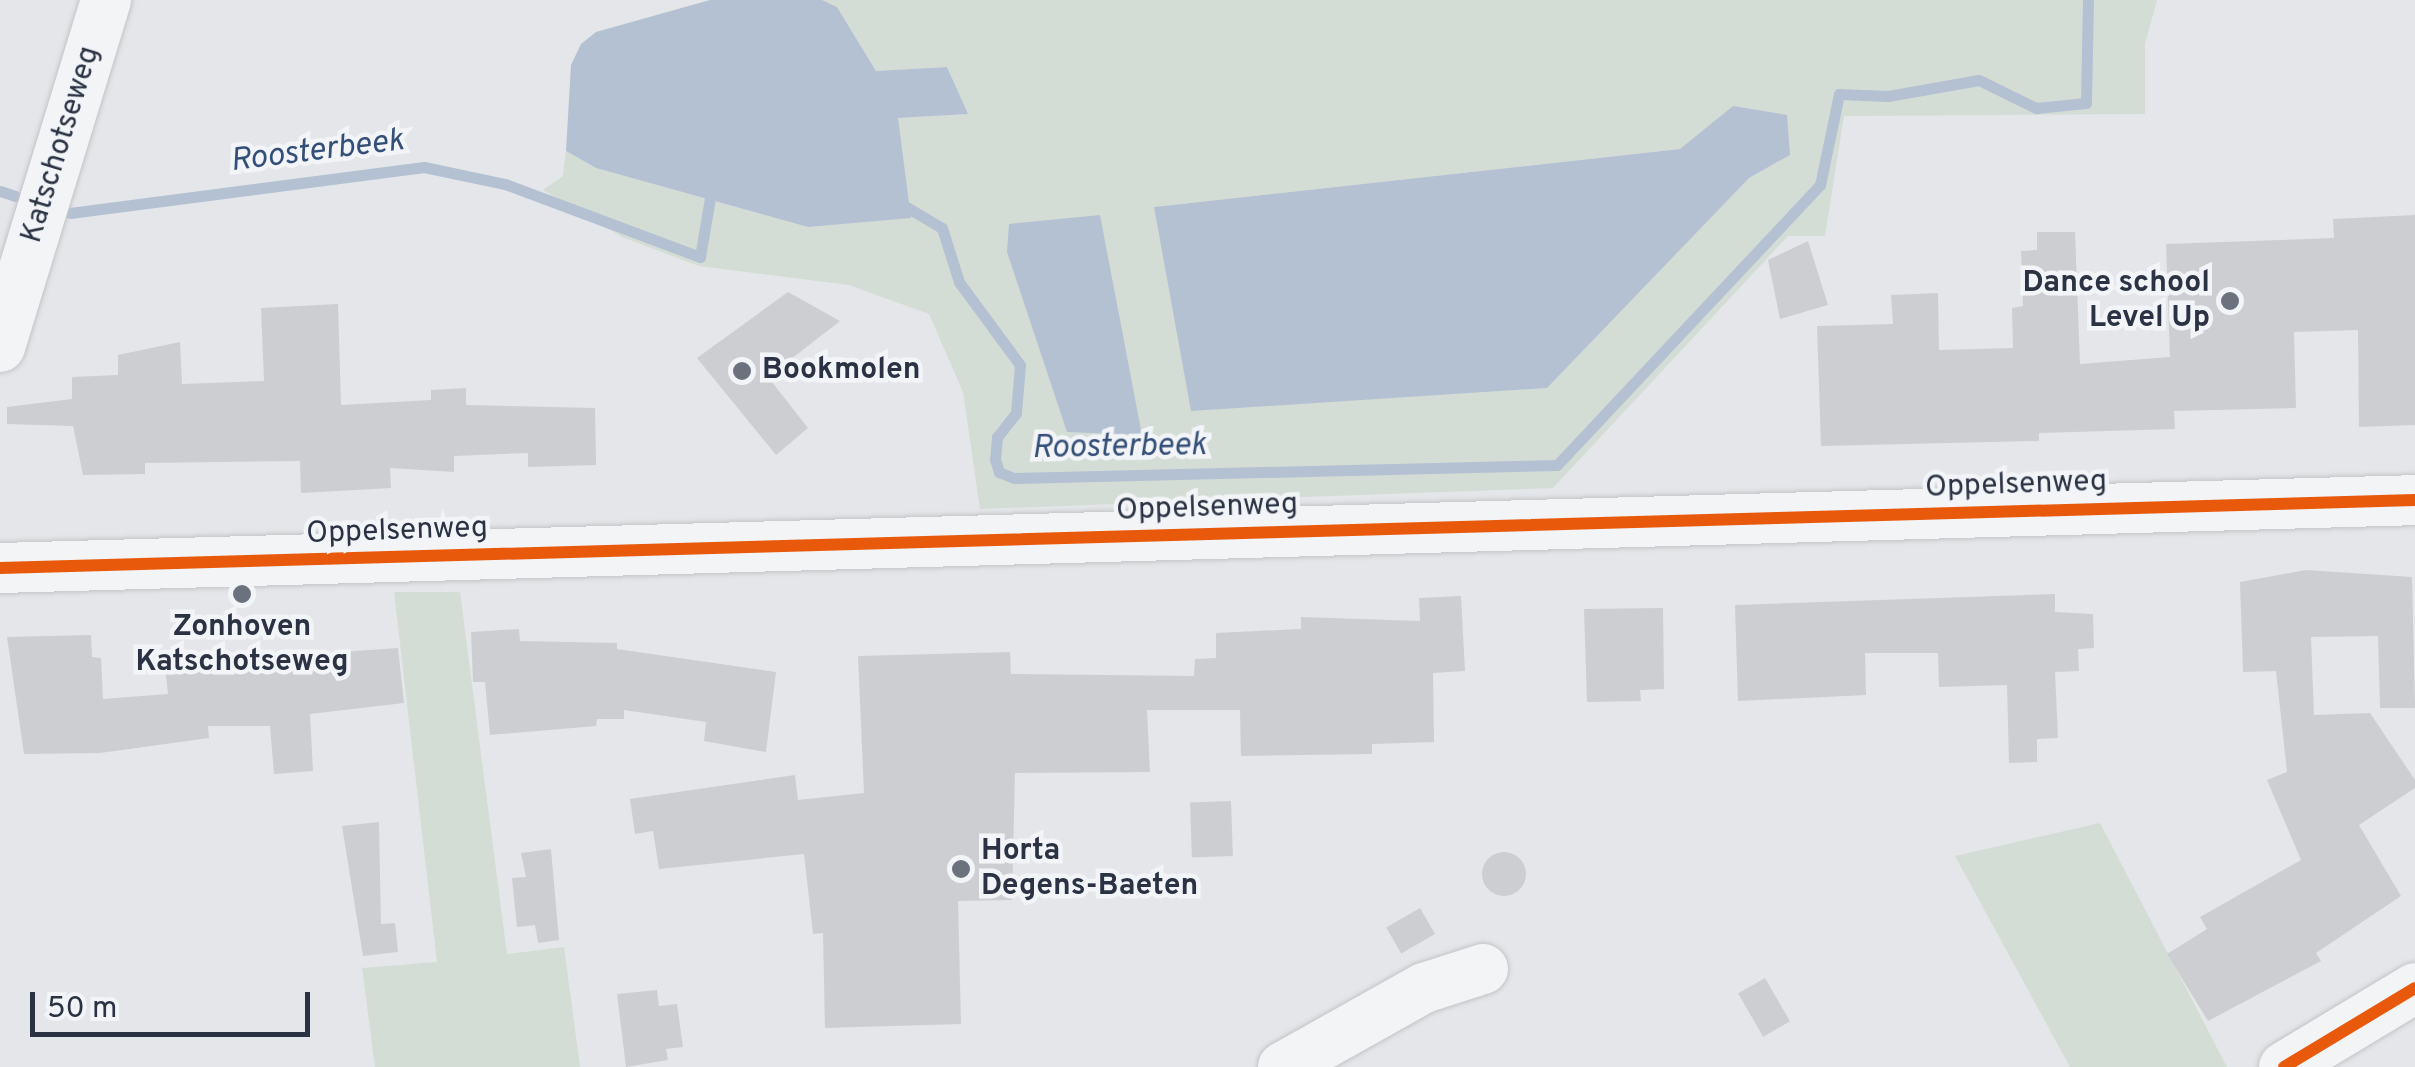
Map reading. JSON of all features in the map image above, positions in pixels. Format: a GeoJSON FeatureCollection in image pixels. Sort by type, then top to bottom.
{"type":"FeatureCollection","features":[{"type":"Feature","properties":{"kind":"street","name":"Katschotseweg"},"geometry":{"type":"LineString","coordinates":[[0,347],[106,0]]}},
{"type":"Feature","properties":{"kind":"street","name":"Oppelsenweg"},"geometry":{"type":"LineString","coordinates":[[0,568],[2415,500]]}},
{"type":"Feature","properties":{"kind":"street"},"geometry":{"type":"LineString","coordinates":[[1283,1067],[1424,988],[1483,969]]}},
{"type":"Feature","properties":{"kind":"street"},"geometry":{"type":"LineString","coordinates":[[2284,1067],[2415,988]]}},
{"type":"Feature","properties":{"kind":"shaded area"},"geometry":{"type":"Polygon","coordinates":[[[822,0],[2157,0],[2145,44],[2145,114],[1844,116],[1825,236],[1788,236],[1553,488],[980,509],[963,392],[929,314],[849,285],[699,266],[622,237],[543,190],[563,176],[566,151],[596,168],[808,227],[898,118],[967,114],[947,67],[876,71],[837,7],[822,0]],[[1733,106],[1681,149],[1154,207],[1749,178],[1790,155],[1733,106]]]}},
{"type":"Feature","properties":{"kind":"shaded area"},"geometry":{"type":"Polygon","coordinates":[[[394,592],[460,592],[507,954],[564,947],[580,1067],[375,1067],[362,968],[437,962],[394,592]]]}},
{"type":"Feature","properties":{"kind":"shaded area"},"geometry":{"type":"Polygon","coordinates":[[[2100,823],[2227,1067],[2070,1067],[1955,856],[2100,823]]]}},
{"type":"Feature","properties":{"kind":"water"},"geometry":{"type":"Polygon","coordinates":[[[710,0],[822,0],[837,7],[876,71],[947,67],[968,114],[898,118],[911,218],[808,227],[596,168],[566,151],[571,65],[581,44],[596,32],[710,0]]]}},
{"type":"Feature","properties":{"kind":"water"},"geometry":{"type":"Polygon","coordinates":[[[1733,106],[1787,115],[1790,155],[1749,178],[1547,388],[1191,411],[1154,207],[1680,149],[1733,106]]]}},
{"type":"Feature","properties":{"kind":"water"},"geometry":{"type":"Polygon","coordinates":[[[1100,215],[1142,435],[1067,432],[1007,252],[1009,224],[1100,215]]]}},
{"type":"Feature","properties":{"kind":"building"},"geometry":{"type":"Polygon","coordinates":[[[2415,215],[2415,425],[2359,427],[2358,330],[2294,332],[2296,408],[2174,411],[2175,429],[2039,433],[2039,441],[1821,446],[1817,326],[1893,324],[1891,295],[1938,293],[1939,350],[2013,348],[2012,308],[2023,306],[2021,251],[2037,250],[2037,232],[2075,232],[2080,364],[2170,357],[2166,244],[2334,238],[2333,219],[2415,215]]]}},
{"type":"Feature","properties":{"kind":"building"},"geometry":{"type":"Polygon","coordinates":[[[1808,241],[1828,305],[1780,319],[1768,260],[1808,241]]]}},
{"type":"Feature","properties":{"kind":"building","name":"Bookmolen"},"geometry":{"type":"Polygon","coordinates":[[[788,292],[840,321],[768,377],[808,428],[776,455],[697,358],[788,292]]]}},
{"type":"Feature","properties":{"kind":"building"},"geometry":{"type":"Polygon","coordinates":[[[338,304],[341,405],[431,400],[431,390],[466,388],[466,405],[595,408],[596,465],[528,467],[528,453],[454,456],[454,472],[390,468],[391,488],[301,493],[300,461],[145,463],[145,474],[83,475],[73,426],[7,424],[7,407],[72,399],[72,377],[118,375],[118,355],[180,342],[182,384],[264,381],[261,308],[338,304]]]}},
{"type":"Feature","properties":{"kind":"building"},"geometry":{"type":"Polygon","coordinates":[[[2306,570],[2412,577],[2415,708],[2380,708],[2378,636],[2311,637],[2314,715],[2370,713],[2415,780],[2415,788],[2359,825],[2401,896],[2316,953],[2321,961],[2208,1021],[2167,954],[2207,929],[2200,917],[2301,860],[2267,780],[2287,772],[2276,671],[2243,672],[2240,582],[2306,570]]]}},
{"type":"Feature","properties":{"kind":"building"},"geometry":{"type":"Polygon","coordinates":[[[2055,594],[2055,612],[2093,614],[2094,648],[2078,649],[2079,671],[2055,672],[2058,738],[2037,739],[2037,762],[2009,763],[2007,685],[1939,687],[1938,653],[1865,653],[1866,695],[1738,701],[1735,605],[2055,594]]]}},
{"type":"Feature","properties":{"kind":"building"},"geometry":{"type":"Polygon","coordinates":[[[1461,596],[1465,671],[1433,673],[1434,742],[1372,744],[1372,754],[1241,756],[1240,710],[1147,710],[1150,772],[1015,773],[1012,900],[958,901],[961,1024],[825,1028],[823,933],[813,934],[804,854],[659,869],[653,831],[635,834],[630,799],[795,775],[798,800],[864,793],[858,656],[1010,652],[1011,674],[1194,676],[1195,659],[1216,658],[1216,633],[1301,629],[1301,617],[1420,621],[1419,598],[1461,596]]]}},
{"type":"Feature","properties":{"kind":"building"},"geometry":{"type":"Polygon","coordinates":[[[1663,608],[1664,689],[1640,690],[1641,701],[1587,702],[1584,609],[1663,608]]]}},
{"type":"Feature","properties":{"kind":"building"},"geometry":{"type":"Polygon","coordinates":[[[519,629],[520,641],[617,643],[617,649],[776,672],[766,752],[704,741],[706,722],[624,710],[624,719],[597,719],[596,726],[490,735],[485,682],[473,682],[471,632],[519,629]]]}},
{"type":"Feature","properties":{"kind":"building"},"geometry":{"type":"Polygon","coordinates":[[[91,635],[92,657],[101,658],[103,699],[168,694],[165,665],[203,662],[204,671],[270,657],[398,648],[404,703],[310,714],[313,771],[274,774],[270,726],[208,726],[209,738],[100,753],[24,754],[7,637],[91,635]]]}},
{"type":"Feature","properties":{"kind":"building"},"geometry":{"type":"Polygon","coordinates":[[[1231,801],[1233,856],[1192,857],[1190,802],[1231,801]]]}},
{"type":"Feature","properties":{"kind":"building"},"geometry":{"type":"Polygon","coordinates":[[[379,822],[381,924],[395,923],[398,952],[363,956],[342,826],[379,822]]]}},
{"type":"Feature","properties":{"kind":"building"},"geometry":{"type":"Polygon","coordinates":[[[551,849],[559,940],[538,943],[535,925],[517,927],[512,878],[526,877],[521,853],[551,849]]]}},
{"type":"Feature","properties":{"kind":"building"},"geometry":{"type":"Polygon","coordinates":[[[1504,852],[1520,858],[1526,874],[1520,890],[1504,896],[1488,890],[1482,874],[1488,858],[1504,852]]]}},
{"type":"Feature","properties":{"kind":"building"},"geometry":{"type":"Polygon","coordinates":[[[1420,908],[1435,934],[1401,953],[1386,927],[1420,908]]]}},
{"type":"Feature","properties":{"kind":"building"},"geometry":{"type":"Polygon","coordinates":[[[1765,978],[1790,1021],[1763,1037],[1738,994],[1765,978]]]}},
{"type":"Feature","properties":{"kind":"building"},"geometry":{"type":"Polygon","coordinates":[[[657,990],[659,1006],[677,1004],[683,1047],[666,1049],[668,1060],[626,1067],[617,994],[657,990]]]}},
{"type":"Feature","properties":{"kind":"waterway","name":"Roosterbeek"},"geometry":{"type":"LineString","coordinates":[[898,202],[942,228],[959,282],[1020,365],[1016,413],[997,437],[995,459],[999,472],[1014,478],[1557,465],[1820,185],[1839,94],[1888,96],[1979,80],[2036,108],[2086,103],[2088,0]]}},
{"type":"Feature","properties":{"kind":"waterway","name":"Roosterbeek"},"geometry":{"type":"LineString","coordinates":[[70,213],[424,167],[505,184],[700,257],[712,186]]}},
{"type":"Feature","properties":{"kind":"waterway","name":"Roosterbeek"},"geometry":{"type":"LineString","coordinates":[[0,191],[15,196]]}},
{"type":"Feature","properties":{"kind":"cycle path"},"geometry":{"type":"LineString","coordinates":[[0,568],[2415,500]]}},
{"type":"Feature","properties":{"kind":"cycle path"},"geometry":{"type":"LineString","coordinates":[[2284,1067],[2415,988]]}},
{"type":"Feature","properties":{"kind":"place","name":"Dance school Level Up"},"geometry":{"type":"Point","coordinates":[2230,301]}},
{"type":"Feature","properties":{"kind":"place","name":"Bookmolen"},"geometry":{"type":"Point","coordinates":[742,371]}},
{"type":"Feature","properties":{"kind":"place","name":"Zonhoven Katschotseweg"},"geometry":{"type":"Point","coordinates":[242,594]}},
{"type":"Feature","properties":{"kind":"place","name":"Horta Degens-Baeten"},"geometry":{"type":"Point","coordinates":[961,869]}}]}
